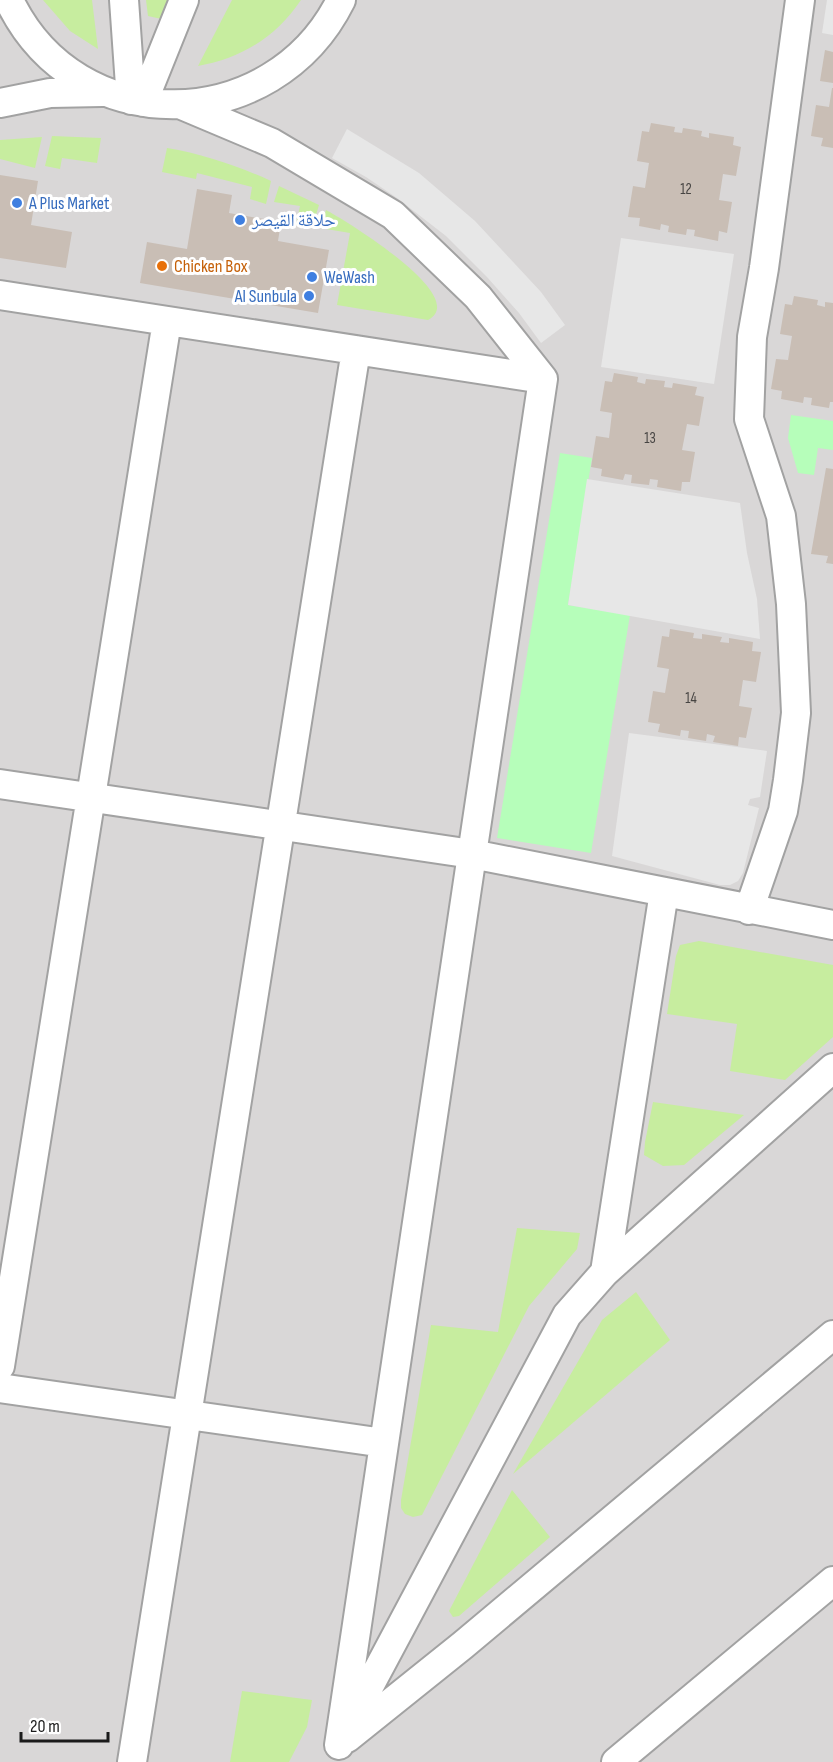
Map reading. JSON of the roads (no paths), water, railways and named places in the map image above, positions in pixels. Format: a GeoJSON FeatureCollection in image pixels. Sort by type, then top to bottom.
{"type":"FeatureCollection","features":[{"type":"Feature","properties":{"kind":"street"},"geometry":{"type":"LineString","coordinates":[[9,0],[26,29],[72,74],[127,98]]}},
{"type":"Feature","properties":{"kind":"street"},"geometry":{"type":"LineString","coordinates":[[124,0],[127,98]]}},
{"type":"Feature","properties":{"kind":"street"},"geometry":{"type":"LineString","coordinates":[[127,98],[184,0]]}},
{"type":"Feature","properties":{"kind":"street"},"geometry":{"type":"LineString","coordinates":[[182,105],[226,98],[267,80],[290,65],[327,25],[341,0]]}},
{"type":"Feature","properties":{"kind":"street"},"geometry":{"type":"LineString","coordinates":[[749,910],[783,812],[796,713],[791,604],[781,516],[749,419],[752,337],[800,0]]}},
{"type":"Feature","properties":{"kind":"street"},"geometry":{"type":"LineString","coordinates":[[9,101],[35,90],[42,83],[46,63],[39,44]]}},
{"type":"Feature","properties":{"kind":"street"},"geometry":{"type":"LineString","coordinates":[[267,80],[255,98],[254,118],[263,136],[393,215],[478,297],[543,379],[384,1443],[334,1754]]}},
{"type":"Feature","properties":{"kind":"street"},"geometry":{"type":"LineString","coordinates":[[9,101],[50,93],[127,98],[182,105],[272,143]]}},
{"type":"Feature","properties":{"kind":"street"},"geometry":{"type":"LineString","coordinates":[[0,295],[543,379]]}},
{"type":"Feature","properties":{"kind":"street"},"geometry":{"type":"LineString","coordinates":[[0,1366],[167,321]]}},
{"type":"Feature","properties":{"kind":"street"},"geometry":{"type":"LineString","coordinates":[[132,1762],[356,350]]}},
{"type":"Feature","properties":{"kind":"street"},"geometry":{"type":"LineString","coordinates":[[0,784],[472,854],[833,925]]}},
{"type":"Feature","properties":{"kind":"street"},"geometry":{"type":"LineString","coordinates":[[605,1272],[664,892]]}},
{"type":"Feature","properties":{"kind":"street"},"geometry":{"type":"LineString","coordinates":[[334,1754],[567,1315],[605,1272],[833,1068]]}},
{"type":"Feature","properties":{"kind":"street"},"geometry":{"type":"LineString","coordinates":[[334,1754],[833,1335]]}},
{"type":"Feature","properties":{"kind":"street"},"geometry":{"type":"LineString","coordinates":[[0,1388],[384,1443]]}},
{"type":"Feature","properties":{"kind":"street"},"geometry":{"type":"LineString","coordinates":[[616,1762],[833,1581]]}},
{"type":"Feature","properties":{"kind":"place","name":"A Plus Market"},"geometry":{"type":"Point","coordinates":[17,203]}},
{"type":"Feature","properties":{"kind":"place","name":"حلاقة القيصر"},"geometry":{"type":"Point","coordinates":[240,220]}},
{"type":"Feature","properties":{"kind":"place","name":"Chicken Box"},"geometry":{"type":"Point","coordinates":[162,266]}},
{"type":"Feature","properties":{"kind":"place","name":"WeWash"},"geometry":{"type":"Point","coordinates":[312,277]}},
{"type":"Feature","properties":{"kind":"place","name":"Al Sunbula"},"geometry":{"type":"Point","coordinates":[309,296]}}]}
